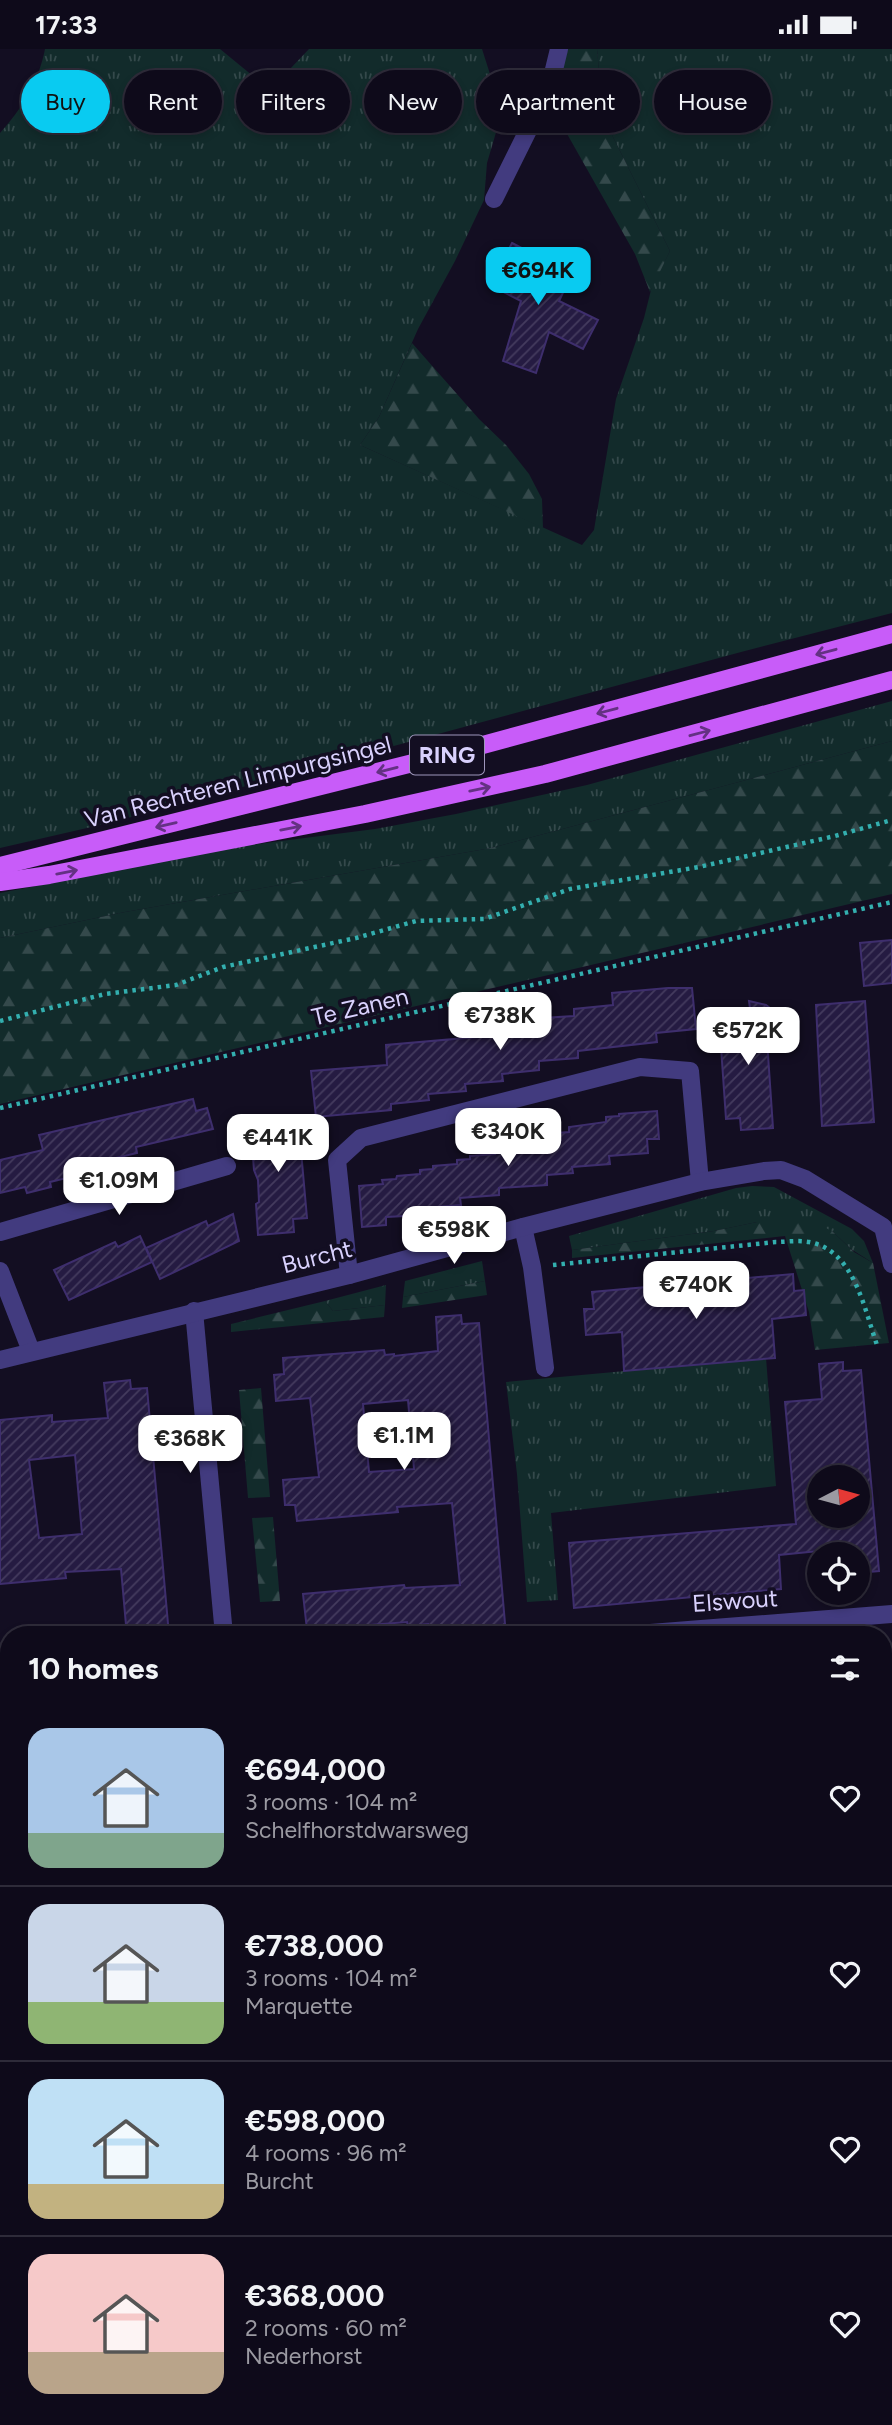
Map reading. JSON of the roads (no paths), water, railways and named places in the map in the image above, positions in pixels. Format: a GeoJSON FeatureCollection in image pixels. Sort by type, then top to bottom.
{"type":"FeatureCollection","features":[{"type":"Feature","properties":{"kind":"main road","name":"Van Rechteren Limpurgsingel"},"geometry":{"type":"LineString","coordinates":[[0,866],[457,752],[892,634]]}},
{"type":"Feature","properties":{"kind":"main road","name":"Van Rechteren Limpurgsingel"},"geometry":{"type":"LineString","coordinates":[[0,882],[352,817],[545,774],[892,680]]}},
{"type":"Feature","properties":{"kind":"street"},"geometry":{"type":"LineString","coordinates":[[494,199],[550,86],[559,49]]}},
{"type":"Feature","properties":{"kind":"street"},"geometry":{"type":"LineString","coordinates":[[349,1275],[337,1160],[361,1138],[639,1067],[690,1071],[701,1182]]}},
{"type":"Feature","properties":{"kind":"street"},"geometry":{"type":"LineString","coordinates":[[0,1232],[227,1166]]}},
{"type":"Feature","properties":{"kind":"street","name":"Burcht"},"geometry":{"type":"LineString","coordinates":[[0,1360],[349,1275],[701,1182],[781,1170],[805,1179],[887,1227],[892,1264]]}},
{"type":"Feature","properties":{"kind":"street"},"geometry":{"type":"LineString","coordinates":[[523,1227],[545,1368]]}},
{"type":"Feature","properties":{"kind":"street"},"geometry":{"type":"LineString","coordinates":[[0,1271],[31,1351]]}},
{"type":"Feature","properties":{"kind":"street"},"geometry":{"type":"LineString","coordinates":[[194,1311],[223,1626]]}},
{"type":"Feature","properties":{"kind":"street","name":"Elswout"},"geometry":{"type":"LineString","coordinates":[[739,1626],[892,1614]]}}]}
